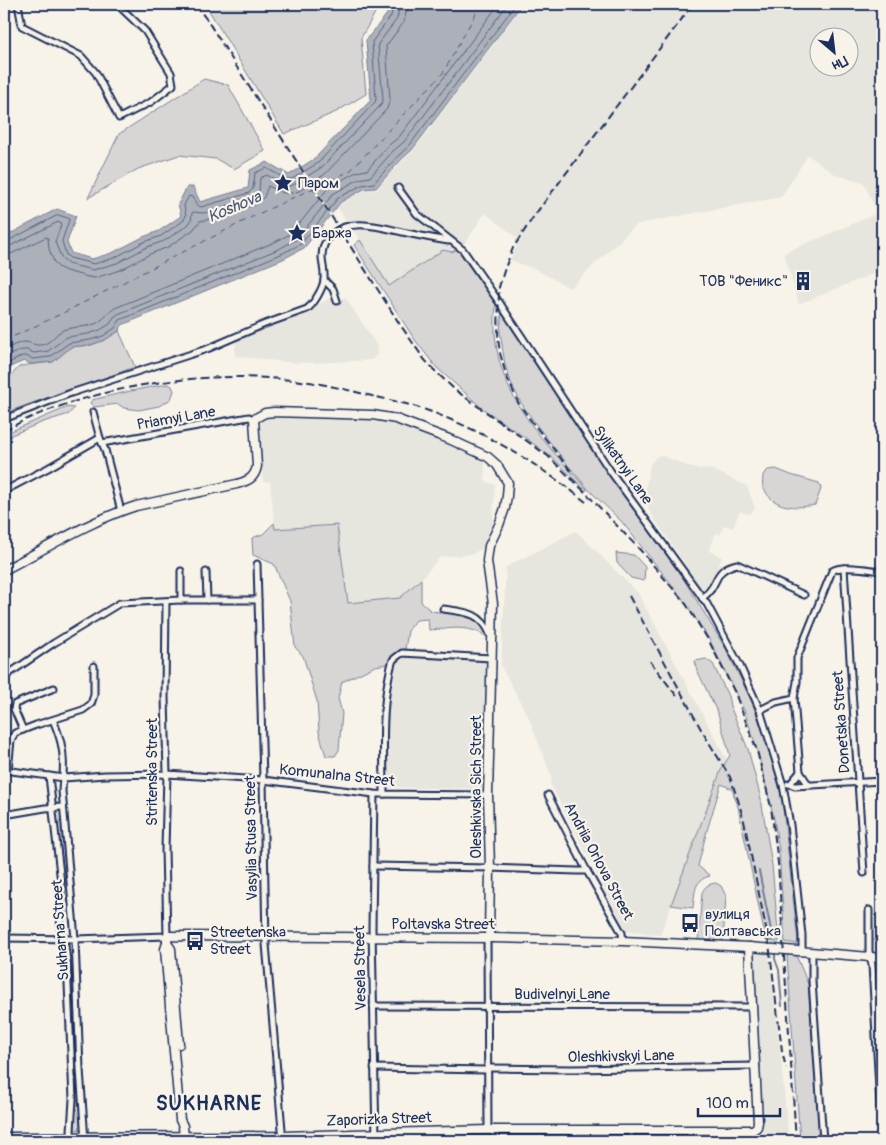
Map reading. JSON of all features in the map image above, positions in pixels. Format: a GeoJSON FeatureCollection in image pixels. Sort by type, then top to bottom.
{"type":"FeatureCollection","features":[{"type":"Feature","properties":{"kind":"street"},"geometry":{"type":"LineString","coordinates":[[18,4],[22,26],[81,56],[96,73],[119,118],[151,102],[173,85],[171,73],[145,31],[117,4]]}},
{"type":"Feature","properties":{"kind":"street","name":"Sylikatnyi Lane"},"geometry":{"type":"LineString","coordinates":[[398,188],[417,214],[462,250],[499,302],[611,472],[702,598],[740,666],[760,710],[783,785],[790,824],[802,935],[802,951]]}},
{"type":"Feature","properties":{"kind":"street"},"geometry":{"type":"LineString","coordinates":[[4,419],[71,393],[207,349],[265,324],[307,309],[315,301],[324,280],[323,247],[328,238],[343,226],[371,226],[452,242]]}},
{"type":"Feature","properties":{"kind":"street"},"geometry":{"type":"LineString","coordinates":[[324,280],[332,289],[337,301]]}},
{"type":"Feature","properties":{"kind":"street"},"geometry":{"type":"LineString","coordinates":[[93,412],[121,511]]}},
{"type":"Feature","properties":{"kind":"street"},"geometry":{"type":"LineString","coordinates":[[4,570],[58,541],[121,511],[247,481],[253,477],[257,466],[254,418],[265,413],[373,415],[396,419],[449,439],[488,457],[497,465],[508,483],[505,508],[489,546],[487,561],[493,604],[492,637]]}},
{"type":"Feature","properties":{"kind":"street","name":"Priamyi Lane"},"geometry":{"type":"LineString","coordinates":[[4,491],[101,441],[254,418]]}},
{"type":"Feature","properties":{"kind":"street","name":"Vasylia Stusa Street"},"geometry":{"type":"LineString","coordinates":[[256,564],[263,780],[265,936],[283,1139]]}},
{"type":"Feature","properties":{"kind":"street"},"geometry":{"type":"LineString","coordinates":[[702,598],[711,591],[722,570],[737,564],[804,595]]}},
{"type":"Feature","properties":{"kind":"street"},"geometry":{"type":"LineString","coordinates":[[808,784],[800,772],[794,698],[797,682],[797,658],[832,571],[851,567],[882,571]]}},
{"type":"Feature","properties":{"kind":"street","name":"Donetska Street"},"geometry":{"type":"LineString","coordinates":[[844,568],[864,873]]}},
{"type":"Feature","properties":{"kind":"street"},"geometry":{"type":"LineString","coordinates":[[181,571],[181,600]]}},
{"type":"Feature","properties":{"kind":"street"},"geometry":{"type":"LineString","coordinates":[[206,572],[206,600]]}},
{"type":"Feature","properties":{"kind":"street"},"geometry":{"type":"LineString","coordinates":[[4,677],[117,604],[181,600],[258,600]]}},
{"type":"Feature","properties":{"kind":"street","name":"Stritenska Street"},"geometry":{"type":"LineString","coordinates":[[166,601],[165,697],[167,774],[165,849],[167,940],[171,949],[185,1120],[184,1133]]}},
{"type":"Feature","properties":{"kind":"street"},"geometry":{"type":"LineString","coordinates":[[443,609],[465,612],[476,616],[483,621],[492,637]]}},
{"type":"Feature","properties":{"kind":"street","name":"Oleshkivska Sich Street"},"geometry":{"type":"LineString","coordinates":[[492,637],[488,795],[490,868],[486,1007],[487,1069],[491,1130],[495,1141]]}},
{"type":"Feature","properties":{"kind":"street"},"geometry":{"type":"LineString","coordinates":[[384,794],[386,689],[394,659],[402,653],[491,658]]}},
{"type":"Feature","properties":{"kind":"street"},"geometry":{"type":"LineString","coordinates":[[6,770],[12,737],[15,733],[87,708],[91,704],[94,696],[94,666]]}},
{"type":"Feature","properties":{"kind":"street"},"geometry":{"type":"LineString","coordinates":[[23,730],[13,706],[54,688]]}},
{"type":"Feature","properties":{"kind":"street"},"geometry":{"type":"LineString","coordinates":[[760,710],[776,702],[794,698]]}},
{"type":"Feature","properties":{"kind":"street","name":"Sukharna Street"},"geometry":{"type":"LineString","coordinates":[[53,720],[62,743],[63,752],[64,778],[62,792],[75,939],[85,1139]]}},
{"type":"Feature","properties":{"kind":"street","name":"Komunalna Street"},"geometry":{"type":"LineString","coordinates":[[6,770],[64,778],[167,774],[263,780],[374,794],[488,795]]}},
{"type":"Feature","properties":{"kind":"street"},"geometry":{"type":"LineString","coordinates":[[790,784],[800,772]]}},
{"type":"Feature","properties":{"kind":"street","name":"Sukharna Street"},"geometry":{"type":"LineString","coordinates":[[49,776],[61,883],[60,913],[62,939],[65,946],[67,970],[73,1099],[72,1139]]}},
{"type":"Feature","properties":{"kind":"street"},"geometry":{"type":"LineString","coordinates":[[783,785],[790,784],[795,786],[882,780]]}},
{"type":"Feature","properties":{"kind":"street","name":"Vesela Street"},"geometry":{"type":"LineString","coordinates":[[374,794],[372,937],[376,1141]]}},
{"type":"Feature","properties":{"kind":"street","name":"Andriia Orlova Street"},"geometry":{"type":"LineString","coordinates":[[548,796],[587,871],[622,932],[622,941]]}},
{"type":"Feature","properties":{"kind":"street"},"geometry":{"type":"LineString","coordinates":[[4,816],[63,807]]}},
{"type":"Feature","properties":{"kind":"street"},"geometry":{"type":"LineString","coordinates":[[373,866],[587,871]]}},
{"type":"Feature","properties":{"kind":"street"},"geometry":{"type":"LineString","coordinates":[[868,910],[882,1141]]}},
{"type":"Feature","properties":{"kind":"street","name":"Poltavska Street"},"geometry":{"type":"LineString","coordinates":[[4,938],[167,940],[265,936],[622,941],[748,947],[882,958]]}},
{"type":"Feature","properties":{"kind":"street"},"geometry":{"type":"LineString","coordinates":[[748,947],[756,1066]]}},
{"type":"Feature","properties":{"kind":"street"},"geometry":{"type":"LineString","coordinates":[[812,952],[812,982],[823,1141]]}},
{"type":"Feature","properties":{"kind":"street","name":"Budivelnyi Lane"},"geometry":{"type":"LineString","coordinates":[[373,1006],[752,1007]]}},
{"type":"Feature","properties":{"kind":"street","name":"Zaporizka Street"},"geometry":{"type":"LineString","coordinates":[[4,1137],[85,1139],[184,1133],[283,1139],[375,1133],[491,1130],[747,1130],[756,1129],[758,1122],[756,1066]]}},
{"type":"Feature","properties":{"kind":"street","name":"Oleshkivskyi Lane"},"geometry":{"type":"LineString","coordinates":[[374,1068],[572,1069],[756,1066]]}},
{"type":"Feature","properties":{"kind":"street"},"geometry":{"type":"LineString","coordinates":[[574,1130],[574,1141]]}},
{"type":"Feature","properties":{"kind":"street"},"geometry":{"type":"LineString","coordinates":[[631,1130],[631,1141]]}},
{"type":"Feature","properties":{"kind":"street"},"geometry":{"type":"LineString","coordinates":[[690,1130],[690,1141]]}},
{"type":"Feature","properties":{"kind":"shaded area"},"geometry":{"type":"Polygon","coordinates":[[[205,4],[380,4],[361,38],[366,94],[336,112],[284,134],[205,4]]]}},
{"type":"Feature","properties":{"kind":"shaded area"},"geometry":{"type":"Polygon","coordinates":[[[523,4],[882,4],[882,270],[799,304],[784,253],[878,213],[863,182],[836,175],[808,155],[781,197],[637,224],[570,288],[535,269],[510,260],[520,240],[485,213],[465,243],[452,252],[443,250],[389,286],[338,208],[342,203],[365,190],[376,190],[413,151],[523,4]]]}},
{"type":"Feature","properties":{"kind":"shaded area"},"geometry":{"type":"Polygon","coordinates":[[[204,79],[228,85],[265,151],[234,169],[216,159],[179,155],[138,169],[88,198],[119,134],[204,79]]]}},
{"type":"Feature","properties":{"kind":"shaded area"},"geometry":{"type":"Polygon","coordinates":[[[360,240],[389,286],[443,250],[452,252],[457,249],[496,305],[495,334],[499,360],[507,384],[519,407],[551,449],[587,489],[586,491],[555,460],[482,408],[436,367],[415,340],[354,245],[360,240]]]}},
{"type":"Feature","properties":{"kind":"shaded area"},"geometry":{"type":"Polygon","coordinates":[[[333,296],[339,301],[345,297],[378,347],[378,353],[372,360],[314,363],[285,362],[235,356],[236,342],[239,338],[291,320],[333,296]]]}},
{"type":"Feature","properties":{"kind":"shaded area"},"geometry":{"type":"Polygon","coordinates":[[[502,311],[609,474],[683,578],[726,649],[751,700],[762,729],[782,799],[797,944],[785,942],[779,851],[774,819],[757,749],[744,710],[709,639],[683,599],[622,522],[588,489],[567,464],[521,403],[505,365],[500,331],[502,311]]]}},
{"type":"Feature","properties":{"kind":"shaded area"},"geometry":{"type":"Polygon","coordinates":[[[119,331],[135,367],[4,413],[4,383],[19,367],[53,362],[71,347],[91,345],[105,340],[119,331]]]}},
{"type":"Feature","properties":{"kind":"shaded area"},"geometry":{"type":"Polygon","coordinates":[[[168,384],[172,386],[174,391],[171,399],[159,406],[139,410],[124,408],[118,404],[94,407],[90,403],[92,400],[168,384]]]}},
{"type":"Feature","properties":{"kind":"shaded area"},"geometry":{"type":"Polygon","coordinates":[[[68,407],[74,408],[69,414],[43,422],[4,438],[4,434],[68,407]]]}},
{"type":"Feature","properties":{"kind":"shaded area"},"geometry":{"type":"Polygon","coordinates":[[[270,416],[394,421],[485,462],[485,481],[495,485],[492,533],[485,547],[472,554],[440,557],[421,579],[400,598],[348,603],[337,525],[275,529],[270,481],[263,482],[259,426],[262,420],[270,416]]]}},
{"type":"Feature","properties":{"kind":"shaded area"},"geometry":{"type":"Polygon","coordinates":[[[660,455],[692,468],[713,470],[747,486],[755,508],[750,514],[739,512],[733,528],[724,525],[720,535],[716,533],[709,551],[722,557],[713,580],[707,589],[700,587],[649,511],[645,490],[650,465],[660,455]]]}},
{"type":"Feature","properties":{"kind":"shaded area"},"geometry":{"type":"Polygon","coordinates":[[[776,469],[819,483],[821,489],[815,505],[789,506],[772,499],[763,488],[763,475],[768,470],[776,469]]]}},
{"type":"Feature","properties":{"kind":"shaded area"},"geometry":{"type":"Polygon","coordinates":[[[274,523],[275,529],[337,525],[348,603],[400,598],[421,579],[421,602],[431,611],[464,615],[482,624],[487,637],[473,630],[466,629],[429,630],[428,619],[416,620],[408,631],[405,649],[394,655],[387,664],[375,666],[342,682],[338,698],[342,713],[339,750],[335,756],[326,756],[319,732],[317,701],[303,656],[295,647],[290,601],[274,564],[253,555],[252,538],[263,534],[274,523]]]}},
{"type":"Feature","properties":{"kind":"shaded area"},"geometry":{"type":"Polygon","coordinates":[[[576,531],[638,593],[727,760],[721,770],[660,935],[626,930],[550,783],[552,778],[529,718],[501,666],[506,567],[576,531]]]}},
{"type":"Feature","properties":{"kind":"shaded area"},"geometry":{"type":"Polygon","coordinates":[[[616,553],[634,555],[645,567],[644,581],[631,578],[617,563],[616,553]]]}},
{"type":"Feature","properties":{"kind":"shaded area"},"geometry":{"type":"Polygon","coordinates":[[[405,655],[486,659],[484,789],[386,787],[386,705],[390,689],[394,685],[395,661],[405,655]]]}},
{"type":"Feature","properties":{"kind":"shaded area"},"geometry":{"type":"Polygon","coordinates":[[[706,659],[713,664],[728,696],[730,706],[748,749],[761,799],[772,865],[779,942],[766,941],[738,807],[732,789],[721,784],[698,866],[710,876],[704,878],[698,884],[693,908],[671,905],[721,770],[730,755],[718,714],[698,672],[695,661],[706,659]]]}},
{"type":"Feature","properties":{"kind":"shaded area"},"geometry":{"type":"Polygon","coordinates":[[[59,821],[62,824],[71,912],[62,913],[64,891],[59,821]]]}},
{"type":"Feature","properties":{"kind":"shaded area"},"geometry":{"type":"Polygon","coordinates":[[[716,883],[721,886],[726,896],[723,941],[698,940],[702,893],[707,886],[716,883]]]}},
{"type":"Feature","properties":{"kind":"shaded area"},"geometry":{"type":"Polygon","coordinates":[[[68,945],[72,946],[79,1096],[83,1129],[74,1130],[68,945]]]}},
{"type":"Feature","properties":{"kind":"shaded area"},"geometry":{"type":"Polygon","coordinates":[[[754,954],[769,954],[789,1141],[693,1141],[693,1136],[763,1135],[752,957],[754,954]]]}},
{"type":"Feature","properties":{"kind":"shaded area"},"geometry":{"type":"Polygon","coordinates":[[[787,955],[796,955],[808,984],[820,1141],[800,1141],[787,955]]]}},
{"type":"Feature","properties":{"kind":"water","name":"Koshova"},"geometry":{"type":"Polygon","coordinates":[[[389,4],[522,4],[412,150],[376,188],[364,189],[341,202],[304,248],[283,259],[122,325],[119,331],[105,340],[91,345],[71,347],[53,362],[31,364],[24,361],[12,366],[4,377],[4,237],[57,209],[76,216],[67,242],[71,253],[92,259],[112,253],[159,231],[181,216],[178,204],[187,187],[193,187],[200,202],[248,188],[250,170],[267,162],[289,175],[314,159],[371,100],[366,40],[387,14],[389,4]]]}},
{"type":"Feature","properties":{"kind":"pier"},"geometry":{"type":"Polygon","coordinates":[[[300,165],[333,216],[331,218],[298,166],[300,165]]]}},
{"type":"Feature","properties":{"kind":"waterway"},"geometry":{"type":"LineString","coordinates":[[759,871],[773,940]]}},
{"type":"Feature","properties":{"kind":"waterway"},"geometry":{"type":"LineString","coordinates":[[775,953],[779,970],[782,1006]]}},
{"type":"Feature","properties":{"kind":"ferry route"},"geometry":{"type":"LineString","coordinates":[[4,341],[254,216],[350,171],[443,73],[481,4]]}},
{"type":"Feature","properties":{"kind":"railway"},"geometry":{"type":"LineString","coordinates":[[195,4],[424,359],[455,390],[548,456],[585,492],[642,552],[686,604],[709,641],[735,693],[757,751],[771,807],[778,863],[796,1141]]}},
{"type":"Feature","properties":{"kind":"railway"},"geometry":{"type":"LineString","coordinates":[[571,471],[519,404],[506,375],[498,338],[499,287],[513,248],[534,216],[693,4]]}},
{"type":"Feature","properties":{"kind":"railway"},"geometry":{"type":"LineString","coordinates":[[4,431],[30,418],[66,404],[132,387],[200,378],[234,377],[301,381],[399,402],[448,418],[490,438],[530,462],[586,502]]}},
{"type":"Feature","properties":{"kind":"railway"},"geometry":{"type":"LineString","coordinates":[[629,596],[702,731],[730,777],[738,800],[769,943],[782,1051],[786,1068]]}},
{"type":"Feature","properties":{"kind":"railway"},"geometry":{"type":"LineString","coordinates":[[650,661],[679,699]]}},
{"type":"Feature","properties":{"kind":"place","name":"Паром"},"geometry":{"type":"Point","coordinates":[283,183]}},
{"type":"Feature","properties":{"kind":"place","name":"Баржа"},"geometry":{"type":"Point","coordinates":[297,233]}},
{"type":"Feature","properties":{"kind":"place","name":"ТОВ \"Феникс\""},"geometry":{"type":"Point","coordinates":[803,281]}},
{"type":"Feature","properties":{"kind":"place","name":"вулиця Полтавська"},"geometry":{"type":"Point","coordinates":[690,923]}},
{"type":"Feature","properties":{"kind":"place","name":"Streetenska Street"},"geometry":{"type":"Point","coordinates":[195,941]}},
{"type":"Feature","properties":{"kind":"district","name":"SUKHARNE"},"geometry":{"type":"Point","coordinates":[209,1103]}}]}
